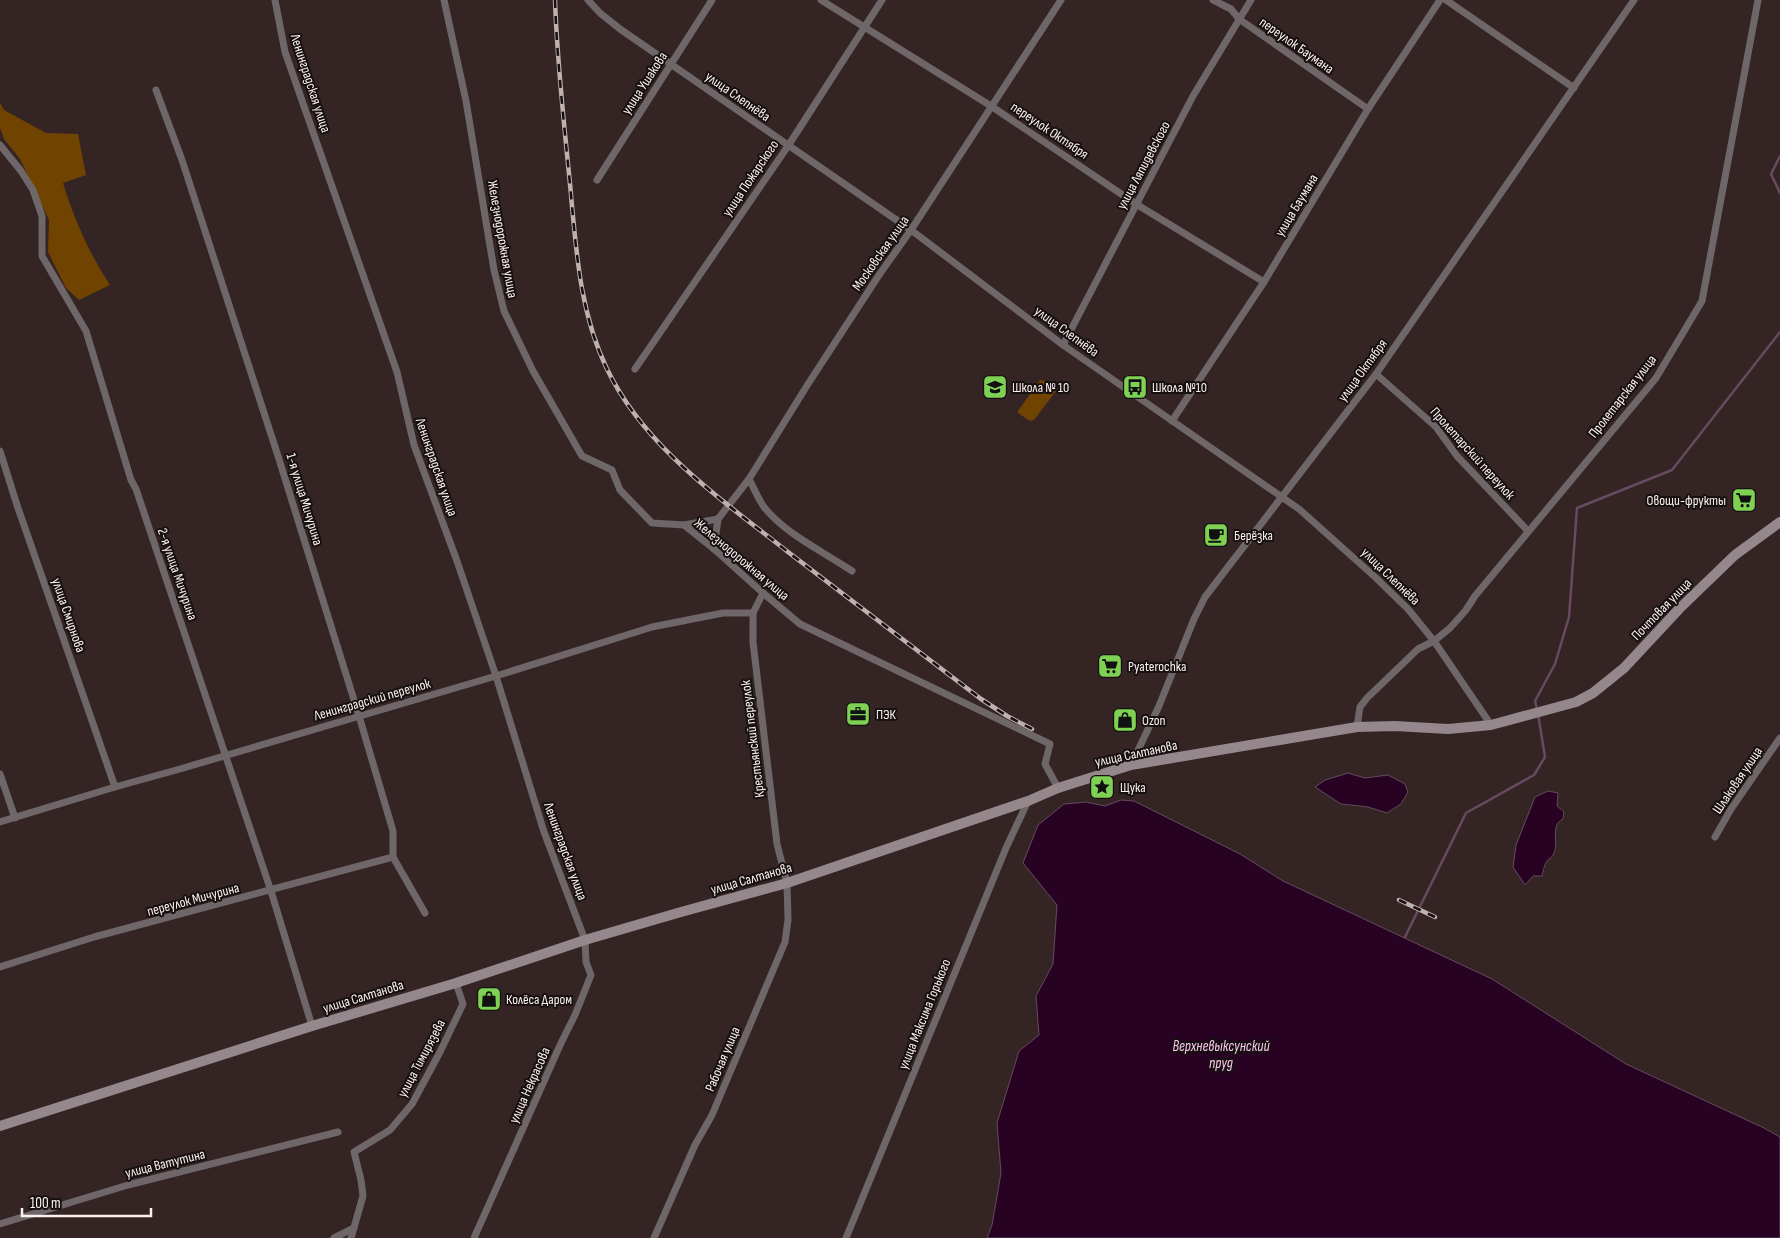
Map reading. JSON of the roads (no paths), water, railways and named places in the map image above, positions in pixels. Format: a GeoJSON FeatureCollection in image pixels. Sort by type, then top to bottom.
{"type":"FeatureCollection","features":[{"type":"Feature","properties":{"kind":"main road","name":"Почтовая улица"},"geometry":{"type":"LineString","coordinates":[[1520,718],[1576,702],[1593,694],[1624,668],[1680,608],[1735,555],[1780,522]]}},
{"type":"Feature","properties":{"kind":"main road","name":"улица Салтанова"},"geometry":{"type":"LineString","coordinates":[[0,1126],[312,1026],[456,983],[585,940],[787,883],[1028,801],[1058,788],[1131,765],[1357,727],[1395,726],[1448,729],[1491,725],[1520,718]]}},
{"type":"Feature","properties":{"kind":"street","name":"Ленинградская улица"},"geometry":{"type":"LineString","coordinates":[[275,0],[285,52],[397,372],[414,445],[457,561],[496,676],[544,832],[585,940]]}},
{"type":"Feature","properties":{"kind":"street","name":"Железнодорожная улица"},"geometry":{"type":"LineString","coordinates":[[444,0],[466,101],[494,270],[504,311],[533,372],[582,456],[612,470],[620,490],[652,523],[684,525],[800,624],[1050,744],[1045,764],[1058,788]]}},
{"type":"Feature","properties":{"kind":"street","name":"улица Слепнёва"},"geometry":{"type":"LineString","coordinates":[[588,0],[600,13],[620,29],[911,230],[1063,345],[1299,508],[1408,609],[1434,641],[1491,725]]}},
{"type":"Feature","properties":{"kind":"street","name":"улица Ушакова"},"geometry":{"type":"LineString","coordinates":[[597,180],[712,0]]}},
{"type":"Feature","properties":{"kind":"street","name":"переулок Октября"},"geometry":{"type":"LineString","coordinates":[[821,0],[991,106],[1136,204],[1264,282]]}},
{"type":"Feature","properties":{"kind":"street","name":"улица Пожарского"},"geometry":{"type":"LineString","coordinates":[[635,369],[788,146],[882,0]]}},
{"type":"Feature","properties":{"kind":"street","name":"Московская улица"},"geometry":{"type":"LineString","coordinates":[[718,519],[749,479],[843,329],[911,230],[1061,0]]}},
{"type":"Feature","properties":{"kind":"street","name":"переулок Баумана"},"geometry":{"type":"LineString","coordinates":[[1213,0],[1231,9],[1239,19],[1368,109]]}},
{"type":"Feature","properties":{"kind":"street","name":"улица Ляпидевского"},"geometry":{"type":"LineString","coordinates":[[1063,345],[1194,96],[1251,0]]}},
{"type":"Feature","properties":{"kind":"street","name":"улица Баумана"},"geometry":{"type":"LineString","coordinates":[[1172,421],[1264,282],[1368,109],[1440,0]]}},
{"type":"Feature","properties":{"kind":"street"},"geometry":{"type":"LineString","coordinates":[[1446,0],[1574,88]]}},
{"type":"Feature","properties":{"kind":"street","name":"улица Октября"},"geometry":{"type":"LineString","coordinates":[[1131,765],[1159,706],[1194,619],[1205,597],[1376,374],[1634,0]]}},
{"type":"Feature","properties":{"kind":"street","name":"Пролетарская улица"},"geometry":{"type":"LineString","coordinates":[[1357,727],[1360,707],[1367,698],[1418,649],[1434,641],[1450,628],[1656,378],[1702,300],[1758,0]]}},
{"type":"Feature","properties":{"kind":"street","name":"1-я улица Мичурина"},"geometry":{"type":"LineString","coordinates":[[156,90],[182,160],[278,456],[359,716],[392,831],[393,857],[425,913]]}},
{"type":"Feature","properties":{"kind":"street","name":"2-я улица Мичурина"},"geometry":{"type":"LineString","coordinates":[[0,145],[21,171],[33,190],[42,216],[42,256],[86,331],[132,480],[271,891],[312,1026]]}},
{"type":"Feature","properties":{"kind":"street","name":"Пролетарский переулок"},"geometry":{"type":"LineString","coordinates":[[1376,374],[1436,427],[1457,456],[1528,531]]}},
{"type":"Feature","properties":{"kind":"street","name":"улица Смирнова"},"geometry":{"type":"LineString","coordinates":[[0,451],[115,787]]}},
{"type":"Feature","properties":{"kind":"street"},"geometry":{"type":"LineString","coordinates":[[749,479],[762,505],[771,515],[786,528],[852,571]]}},
{"type":"Feature","properties":{"kind":"street"},"geometry":{"type":"LineString","coordinates":[[684,525],[718,519],[714,549]]}},
{"type":"Feature","properties":{"kind":"street","name":"Крестьянский переулок"},"geometry":{"type":"LineString","coordinates":[[762,593],[753,613],[753,642],[777,844],[787,883]]}},
{"type":"Feature","properties":{"kind":"street","name":"Ленинградский переулок"},"geometry":{"type":"LineString","coordinates":[[0,822],[496,676],[652,627],[722,613],[753,613]]}},
{"type":"Feature","properties":{"kind":"street","name":"Шлаковая улица"},"geometry":{"type":"LineString","coordinates":[[1715,837],[1731,809],[1780,738]]}},
{"type":"Feature","properties":{"kind":"street"},"geometry":{"type":"LineString","coordinates":[[0,774],[15,818]]}},
{"type":"Feature","properties":{"kind":"street","name":"улица Максима Горького"},"geometry":{"type":"LineString","coordinates":[[846,1238],[1006,848],[1028,801]]}},
{"type":"Feature","properties":{"kind":"street","name":"переулок Мичурина"},"geometry":{"type":"LineString","coordinates":[[0,967],[94,938],[393,857]]}},
{"type":"Feature","properties":{"kind":"street","name":"Рабочая улица"},"geometry":{"type":"LineString","coordinates":[[654,1238],[694,1145],[712,1115],[785,942],[788,920],[787,883]]}},
{"type":"Feature","properties":{"kind":"street","name":"улица Некрасова"},"geometry":{"type":"LineString","coordinates":[[474,1238],[575,1015],[591,975],[586,962],[585,940]]}},
{"type":"Feature","properties":{"kind":"street","name":"улица Тимирязева"},"geometry":{"type":"LineString","coordinates":[[351,1238],[363,1196],[354,1152],[390,1130],[412,1104],[440,1052],[462,1004],[456,983]]}},
{"type":"Feature","properties":{"kind":"street","name":"улица Ватутина"},"geometry":{"type":"LineString","coordinates":[[0,1224],[128,1185],[338,1132]]}},
{"type":"Feature","properties":{"kind":"street"},"geometry":{"type":"LineString","coordinates":[[334,1238],[354,1228]]}},
{"type":"Feature","properties":{"kind":"water"},"geometry":{"type":"Polygon","coordinates":[[[1348,773],[1365,778],[1388,775],[1405,784],[1408,792],[1401,804],[1387,813],[1368,807],[1341,804],[1315,787],[1325,780],[1348,773]]]}},
{"type":"Feature","properties":{"kind":"water"},"geometry":{"type":"Polygon","coordinates":[[[1548,791],[1558,793],[1557,806],[1564,812],[1563,819],[1557,826],[1555,851],[1546,863],[1542,876],[1533,876],[1525,885],[1513,867],[1516,845],[1535,797],[1548,791]]]}},
{"type":"Feature","properties":{"kind":"water","name":"Верхневыксунский пруд"},"geometry":{"type":"Polygon","coordinates":[[[1121,800],[1134,801],[1240,854],[1283,881],[1492,979],[1626,1064],[1780,1137],[1780,1238],[987,1238],[992,1225],[1001,1173],[997,1123],[1019,1051],[1039,1035],[1036,996],[1053,964],[1057,905],[1023,863],[1038,825],[1064,804],[1086,802],[1105,806],[1121,800]]]}},
{"type":"Feature","properties":{"kind":"waterway"},"geometry":{"type":"LineString","coordinates":[[1780,156],[1771,174],[1780,193]]}},
{"type":"Feature","properties":{"kind":"waterway"},"geometry":{"type":"LineString","coordinates":[[1537,709],[1535,701],[1555,664],[1569,617],[1577,508],[1672,470],[1780,332]]}},
{"type":"Feature","properties":{"kind":"waterway"},"geometry":{"type":"LineString","coordinates":[[1405,937],[1466,813],[1534,775],[1545,757],[1538,714]]}},
{"type":"Feature","properties":{"kind":"railway"},"geometry":{"type":"LineString","coordinates":[[555,0],[561,92],[580,278],[590,324],[598,347],[607,369],[623,397],[663,448],[711,492],[981,699],[1032,729]]}},
{"type":"Feature","properties":{"kind":"railway"},"geometry":{"type":"LineString","coordinates":[[1399,900],[1435,917]]}},
{"type":"Feature","properties":{"kind":"place","name":"Школа № 10"},"geometry":{"type":"Point","coordinates":[995,387]}},
{"type":"Feature","properties":{"kind":"place","name":"Школа №10"},"geometry":{"type":"Point","coordinates":[1135,387]}},
{"type":"Feature","properties":{"kind":"place","name":"Овощи-фрукты"},"geometry":{"type":"Point","coordinates":[1744,500]}},
{"type":"Feature","properties":{"kind":"place","name":"Берёзка"},"geometry":{"type":"Point","coordinates":[1216,535]}},
{"type":"Feature","properties":{"kind":"place","name":"Pyaterochka"},"geometry":{"type":"Point","coordinates":[1110,666]}},
{"type":"Feature","properties":{"kind":"place","name":"ПЭК"},"geometry":{"type":"Point","coordinates":[858,714]}},
{"type":"Feature","properties":{"kind":"place","name":"Ozon"},"geometry":{"type":"Point","coordinates":[1125,720]}},
{"type":"Feature","properties":{"kind":"place","name":"Щука"},"geometry":{"type":"Point","coordinates":[1102,787]}},
{"type":"Feature","properties":{"kind":"place","name":"Колёса Даром"},"geometry":{"type":"Point","coordinates":[489,999]}}]}
